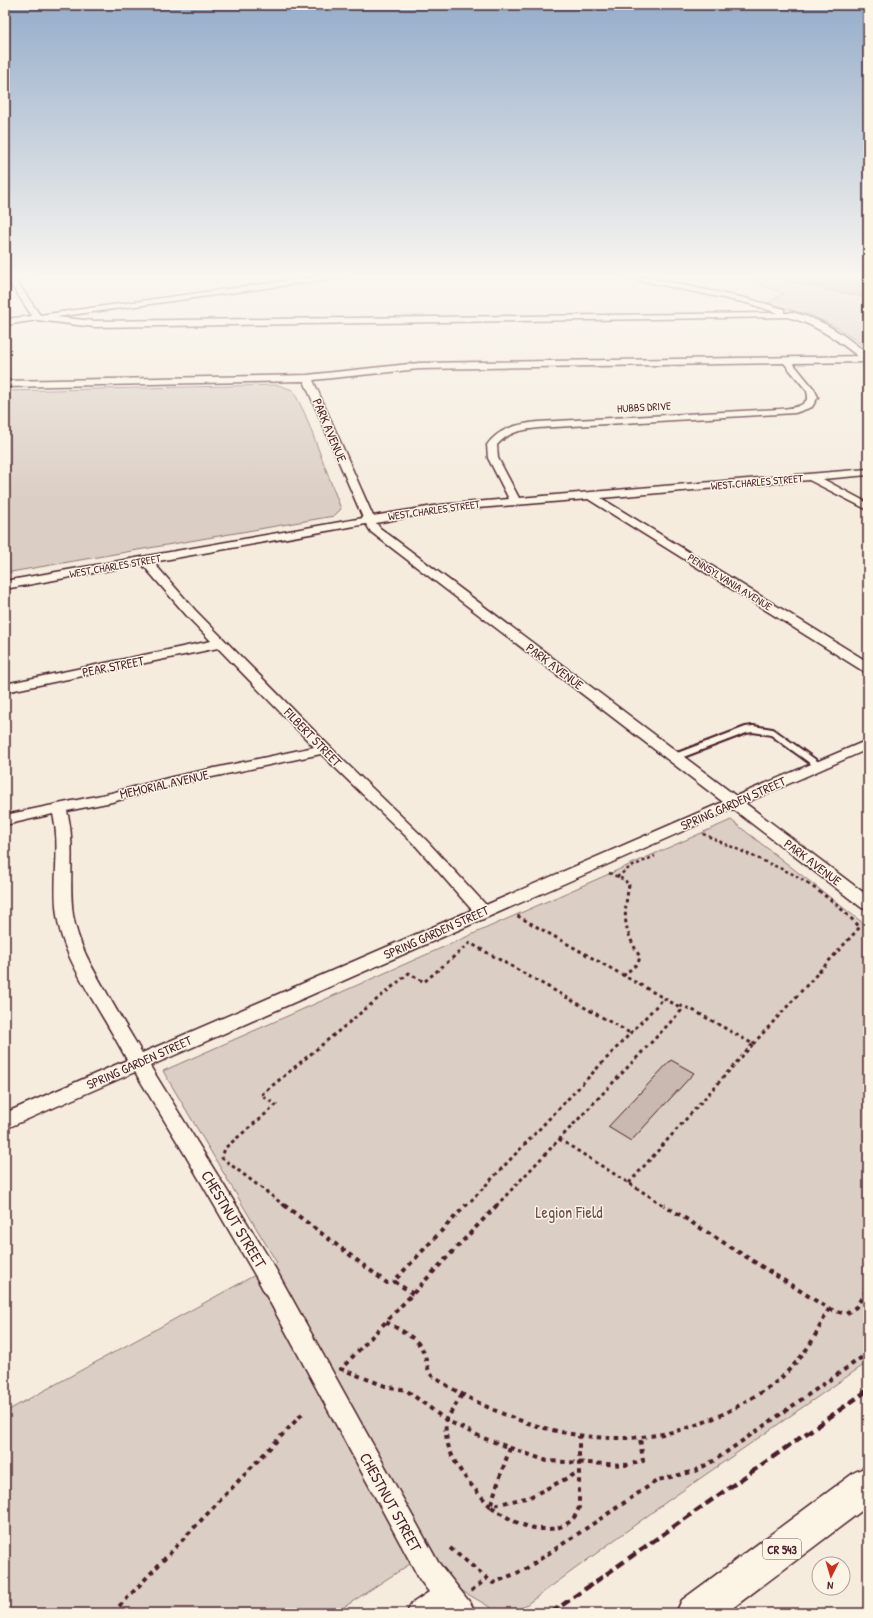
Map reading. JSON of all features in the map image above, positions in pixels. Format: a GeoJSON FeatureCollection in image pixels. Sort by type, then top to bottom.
{"type":"FeatureCollection","features":[{"type":"Feature","properties":{"kind":"main road","name":"CR 543"},"geometry":{"type":"LineString","coordinates":[[695,1613],[868,1484]]}},
{"type":"Feature","properties":{"kind":"street"},"geometry":{"type":"LineString","coordinates":[[857,351],[868,359]]}},
{"type":"Feature","properties":{"kind":"street"},"geometry":{"type":"LineString","coordinates":[[5,384],[307,378],[419,366],[868,359]]}},
{"type":"Feature","properties":{"kind":"street","name":"HUBBS DRIVE"},"geometry":{"type":"LineString","coordinates":[[515,501],[493,458],[492,445],[496,439],[503,434],[522,427],[538,425],[780,412],[807,406],[812,402],[812,394],[786,360]]}},
{"type":"Feature","properties":{"kind":"street","name":"PARK AVENUE"},"geometry":{"type":"LineString","coordinates":[[307,378],[368,520],[376,530],[868,904]]}},
{"type":"Feature","properties":{"kind":"street","name":"WEST CHARLES STREET"},"geometry":{"type":"LineString","coordinates":[[5,585],[440,508],[868,472]]}},
{"type":"Feature","properties":{"kind":"street"},"geometry":{"type":"LineString","coordinates":[[811,477],[868,507]]}},
{"type":"Feature","properties":{"kind":"street","name":"PENNSYLVANIA AVENUE"},"geometry":{"type":"LineString","coordinates":[[591,496],[868,668]]}},
{"type":"Feature","properties":{"kind":"street","name":"FILBERT STREET"},"geometry":{"type":"LineString","coordinates":[[145,561],[191,613],[324,749],[490,909]]}},
{"type":"Feature","properties":{"kind":"street","name":"PEAR STREET"},"geometry":{"type":"LineString","coordinates":[[5,688],[221,644]]}},
{"type":"Feature","properties":{"kind":"street","name":"SPRING GARDEN STREET"},"geometry":{"type":"LineString","coordinates":[[5,1121],[868,744]]}},
{"type":"Feature","properties":{"kind":"street","name":"MEMORIAL AVENUE"},"geometry":{"type":"LineString","coordinates":[[5,820],[59,809],[172,781],[324,749]]}},
{"type":"Feature","properties":{"kind":"street","name":"CHESTNUT STREET"},"geometry":{"type":"LineString","coordinates":[[59,809],[63,824],[65,848],[63,896],[65,915],[71,941],[77,957],[138,1062],[191,1147],[267,1275],[429,1571],[455,1604]]}},
{"type":"Feature","properties":{"kind":"street"},"geometry":{"type":"LineString","coordinates":[[420,1613],[455,1604]]}},
{"type":"Feature","properties":{"kind":"lane"},"geometry":{"type":"LineString","coordinates":[[675,757],[746,730],[754,729],[772,732],[819,766]]}},
{"type":"Feature","properties":{"kind":"path"},"geometry":{"type":"LineString","coordinates":[[629,1183],[860,927],[835,903],[816,888],[795,875],[704,833],[697,835]]}},
{"type":"Feature","properties":{"kind":"path"},"geometry":{"type":"LineString","coordinates":[[616,876],[629,868],[659,854]]}},
{"type":"Feature","properties":{"kind":"path"},"geometry":{"type":"LineString","coordinates":[[592,864],[625,880],[629,885],[625,900],[624,922],[629,940],[640,957],[638,963],[623,976]]}},
{"type":"Feature","properties":{"kind":"path"},"geometry":{"type":"LineString","coordinates":[[490,909],[623,976],[676,1005],[691,1009],[753,1044]]}},
{"type":"Feature","properties":{"kind":"path"},"geometry":{"type":"LineString","coordinates":[[413,1294],[395,1282],[387,1283],[222,1158],[225,1148],[276,1105],[260,1095],[409,973],[424,982],[470,943],[630,1033]]}},
{"type":"Feature","properties":{"kind":"path"},"geometry":{"type":"LineString","coordinates":[[395,1282],[394,1281],[399,1275],[664,998]]}},
{"type":"Feature","properties":{"kind":"path"},"geometry":{"type":"LineString","coordinates":[[640,1438],[643,1461],[627,1465],[547,1461],[483,1438],[446,1420],[406,1390],[385,1386],[341,1370],[681,1011],[676,1005]]}},
{"type":"Feature","properties":{"kind":"path"},"geometry":{"type":"LineString","coordinates":[[559,1139],[830,1309],[846,1314],[856,1307],[868,1288]]}},
{"type":"Feature","properties":{"kind":"path"},"geometry":{"type":"LineString","coordinates":[[386,1322],[408,1335],[418,1343],[423,1350],[428,1369],[433,1377],[462,1395],[510,1418],[528,1424],[590,1438],[640,1438],[689,1427],[723,1415],[766,1389],[780,1379],[804,1353],[830,1309]]}},
{"type":"Feature","properties":{"kind":"path"},"geometry":{"type":"LineString","coordinates":[[450,1548],[493,1583],[524,1570],[658,1480],[695,1471],[714,1460],[868,1353]]}},
{"type":"Feature","properties":{"kind":"path"},"geometry":{"type":"LineString","coordinates":[[462,1395],[446,1420],[444,1427],[444,1432],[456,1465],[490,1506],[516,1522],[534,1529],[560,1527],[571,1521],[577,1513],[579,1436]]}},
{"type":"Feature","properties":{"kind":"path"},"geometry":{"type":"LineString","coordinates":[[113,1613],[303,1413]]}},
{"type":"Feature","properties":{"kind":"path"},"geometry":{"type":"LineString","coordinates":[[490,1506],[510,1448]]}},
{"type":"Feature","properties":{"kind":"path"},"geometry":{"type":"LineString","coordinates":[[490,1506],[530,1497],[579,1472]]}},
{"type":"Feature","properties":{"kind":"green space"},"geometry":{"type":"Polygon","coordinates":[[[278,385],[293,390],[305,414],[341,509],[334,516],[5,573],[5,391],[278,385]]]}},
{"type":"Feature","properties":{"kind":"green space","name":"Legion Field"},"geometry":{"type":"Polygon","coordinates":[[[731,820],[868,927],[868,1362],[669,1500],[515,1613],[500,1613],[413,1562],[335,1613],[5,1613],[5,1412],[277,1263],[163,1071],[731,820]]]}},
{"type":"Feature","properties":{"kind":"building"},"geometry":{"type":"Polygon","coordinates":[[[671,1060],[694,1073],[631,1141],[608,1127],[671,1060]]]}},
{"type":"Feature","properties":{"kind":"railway"},"geometry":{"type":"LineString","coordinates":[[551,1613],[868,1390]]}}]}
